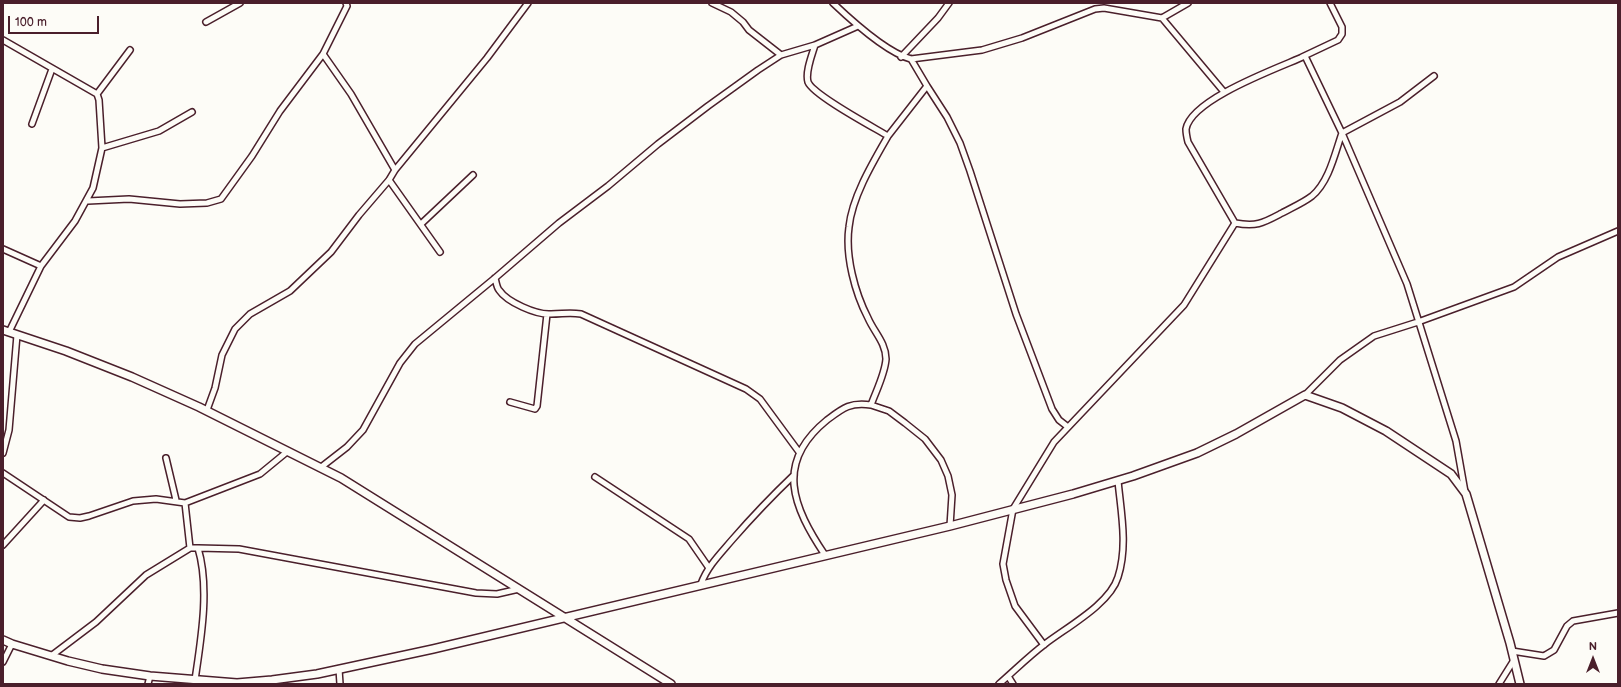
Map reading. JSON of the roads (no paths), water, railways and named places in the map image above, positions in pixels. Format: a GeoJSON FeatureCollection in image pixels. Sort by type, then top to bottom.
{"type":"FeatureCollection","features":[{"type":"Feature","properties":{"kind":"street"},"geometry":{"type":"LineString","coordinates":[[206,22],[240,3]]}},
{"type":"Feature","properties":{"kind":"street"},"geometry":{"type":"LineString","coordinates":[[88,201],[129,200],[180,204],[206,203],[221,199],[243,169],[280,111],[323,54],[347,6],[346,3]]}},
{"type":"Feature","properties":{"kind":"street"},"geometry":{"type":"LineString","coordinates":[[207,410],[215,388],[222,355],[235,329],[250,314],[290,291],[331,252],[359,215],[389,180],[395,170],[487,58],[528,3]]}},
{"type":"Feature","properties":{"kind":"street"},"geometry":{"type":"LineString","coordinates":[[712,3],[731,12],[743,22],[749,30],[781,55]]}},
{"type":"Feature","properties":{"kind":"street"},"geometry":{"type":"LineString","coordinates":[[833,3],[858,26],[901,57],[912,59],[982,50],[1022,38],[1095,9],[1104,8],[1162,18],[1188,3]]}},
{"type":"Feature","properties":{"kind":"street"},"geometry":{"type":"LineString","coordinates":[[901,57],[938,18],[949,3]]}},
{"type":"Feature","properties":{"kind":"street"},"geometry":{"type":"LineString","coordinates":[[1330,3],[1342,27],[1342,34],[1338,40],[1302,58],[1224,92],[1200,109],[1186,129],[1188,142],[1235,223],[1250,226],[1263,222],[1311,197],[1319,188],[1330,166],[1342,133],[1400,102],[1434,76]]}},
{"type":"Feature","properties":{"kind":"street"},"geometry":{"type":"LineString","coordinates":[[1162,18],[1224,92]]}},
{"type":"Feature","properties":{"kind":"street"},"geometry":{"type":"LineString","coordinates":[[320,468],[347,447],[363,430],[400,363],[415,344],[496,278],[558,223],[608,186],[658,144],[724,94],[781,55],[815,45],[858,26]]}},
{"type":"Feature","properties":{"kind":"street"},"geometry":{"type":"LineString","coordinates":[[3,40],[97,94],[99,100],[102,148],[93,188],[88,201],[41,266],[6,331],[66,351],[132,377],[207,410],[341,478],[671,684]]}},
{"type":"Feature","properties":{"kind":"street"},"geometry":{"type":"LineString","coordinates":[[815,45],[808,73],[808,82],[816,92],[888,136]]}},
{"type":"Feature","properties":{"kind":"street"},"geometry":{"type":"LineString","coordinates":[[97,94],[130,50]]}},
{"type":"Feature","properties":{"kind":"street"},"geometry":{"type":"LineString","coordinates":[[323,54],[351,94],[395,170]]}},
{"type":"Feature","properties":{"kind":"street"},"geometry":{"type":"LineString","coordinates":[[1302,58],[1305,56],[1342,133],[1407,284],[1456,441],[1466,494],[1512,651],[1520,684]]}},
{"type":"Feature","properties":{"kind":"street"},"geometry":{"type":"LineString","coordinates":[[912,59],[927,86],[947,116],[960,143],[1016,314],[1052,409],[1059,420],[1068,427]]}},
{"type":"Feature","properties":{"kind":"street"},"geometry":{"type":"LineString","coordinates":[[32,124],[52,69]]}},
{"type":"Feature","properties":{"kind":"street"},"geometry":{"type":"LineString","coordinates":[[871,405],[883,374],[886,360],[884,346],[868,320],[856,294],[850,259],[848,227],[868,171],[888,136],[927,86]]}},
{"type":"Feature","properties":{"kind":"street"},"geometry":{"type":"LineString","coordinates":[[102,148],[159,131],[192,112]]}},
{"type":"Feature","properties":{"kind":"street"},"geometry":{"type":"LineString","coordinates":[[421,224],[474,175]]}},
{"type":"Feature","properties":{"kind":"street"},"geometry":{"type":"LineString","coordinates":[[389,180],[440,252]]}},
{"type":"Feature","properties":{"kind":"street"},"geometry":{"type":"LineString","coordinates":[[1044,645],[1015,606],[1006,580],[1003,564],[1013,510],[1029,480],[1054,442],[1184,305],[1235,223]]}},
{"type":"Feature","properties":{"kind":"street"},"geometry":{"type":"LineString","coordinates":[[3,640],[51,656],[102,669],[150,676],[195,680],[237,682],[272,680],[339,669],[432,649],[950,526],[1118,481],[1197,453],[1236,434],[1305,395],[1340,360],[1374,336],[1418,322],[1514,287],[1558,257],[1618,231]]}},
{"type":"Feature","properties":{"kind":"street"},"geometry":{"type":"LineString","coordinates":[[3,249],[41,266]]}},
{"type":"Feature","properties":{"kind":"street"},"geometry":{"type":"LineString","coordinates":[[496,278],[498,290],[515,304],[538,313],[547,314],[567,312],[582,314],[746,389],[760,399],[799,452]]}},
{"type":"Feature","properties":{"kind":"street"},"geometry":{"type":"LineString","coordinates":[[510,402],[535,409],[537,406],[547,314]]}},
{"type":"Feature","properties":{"kind":"street"},"geometry":{"type":"LineString","coordinates":[[3,453],[10,430],[17,335]]}},
{"type":"Feature","properties":{"kind":"street"},"geometry":{"type":"LineString","coordinates":[[1305,395],[1342,408],[1386,431],[1451,474],[1466,494]]}},
{"type":"Feature","properties":{"kind":"street"},"geometry":{"type":"LineString","coordinates":[[825,555],[812,535],[798,508],[794,475],[799,452],[817,428],[843,408],[858,403],[889,410],[925,439],[941,460],[948,476],[952,495],[950,526]]}},
{"type":"Feature","properties":{"kind":"street"},"geometry":{"type":"LineString","coordinates":[[3,473],[70,517],[80,518],[133,501],[156,499],[176,500],[185,503],[260,474],[288,451]]}},
{"type":"Feature","properties":{"kind":"street"},"geometry":{"type":"LineString","coordinates":[[166,458],[176,500]]}},
{"type":"Feature","properties":{"kind":"street"},"geometry":{"type":"LineString","coordinates":[[701,584],[709,568],[768,499],[794,475]]}},
{"type":"Feature","properties":{"kind":"street"},"geometry":{"type":"LineString","coordinates":[[594,477],[689,539],[709,568]]}},
{"type":"Feature","properties":{"kind":"street"},"geometry":{"type":"LineString","coordinates":[[999,684],[1044,645],[1094,608],[1111,592],[1118,578],[1124,547],[1118,481]]}},
{"type":"Feature","properties":{"kind":"street"},"geometry":{"type":"LineString","coordinates":[[3,545],[44,500]]}},
{"type":"Feature","properties":{"kind":"street"},"geometry":{"type":"LineString","coordinates":[[185,503],[190,548]]}},
{"type":"Feature","properties":{"kind":"street"},"geometry":{"type":"LineString","coordinates":[[51,656],[96,622],[146,575],[190,548],[239,549],[476,593],[497,594],[519,589]]}},
{"type":"Feature","properties":{"kind":"street"},"geometry":{"type":"LineString","coordinates":[[195,680],[204,590],[204,575],[198,548]]}},
{"type":"Feature","properties":{"kind":"street"},"geometry":{"type":"LineString","coordinates":[[1512,651],[1544,656],[1554,650],[1567,626],[1573,621],[1618,613]]}},
{"type":"Feature","properties":{"kind":"street"},"geometry":{"type":"LineString","coordinates":[[4,660],[12,644]]}},
{"type":"Feature","properties":{"kind":"street"},"geometry":{"type":"LineString","coordinates":[[1500,684],[1514,660]]}},
{"type":"Feature","properties":{"kind":"street"},"geometry":{"type":"LineString","coordinates":[[339,669],[340,684]]}},
{"type":"Feature","properties":{"kind":"street"},"geometry":{"type":"LineString","coordinates":[[148,684],[150,676]]}},
{"type":"Feature","properties":{"kind":"street"},"geometry":{"type":"LineString","coordinates":[[1008,676],[1014,684]]}}]}
